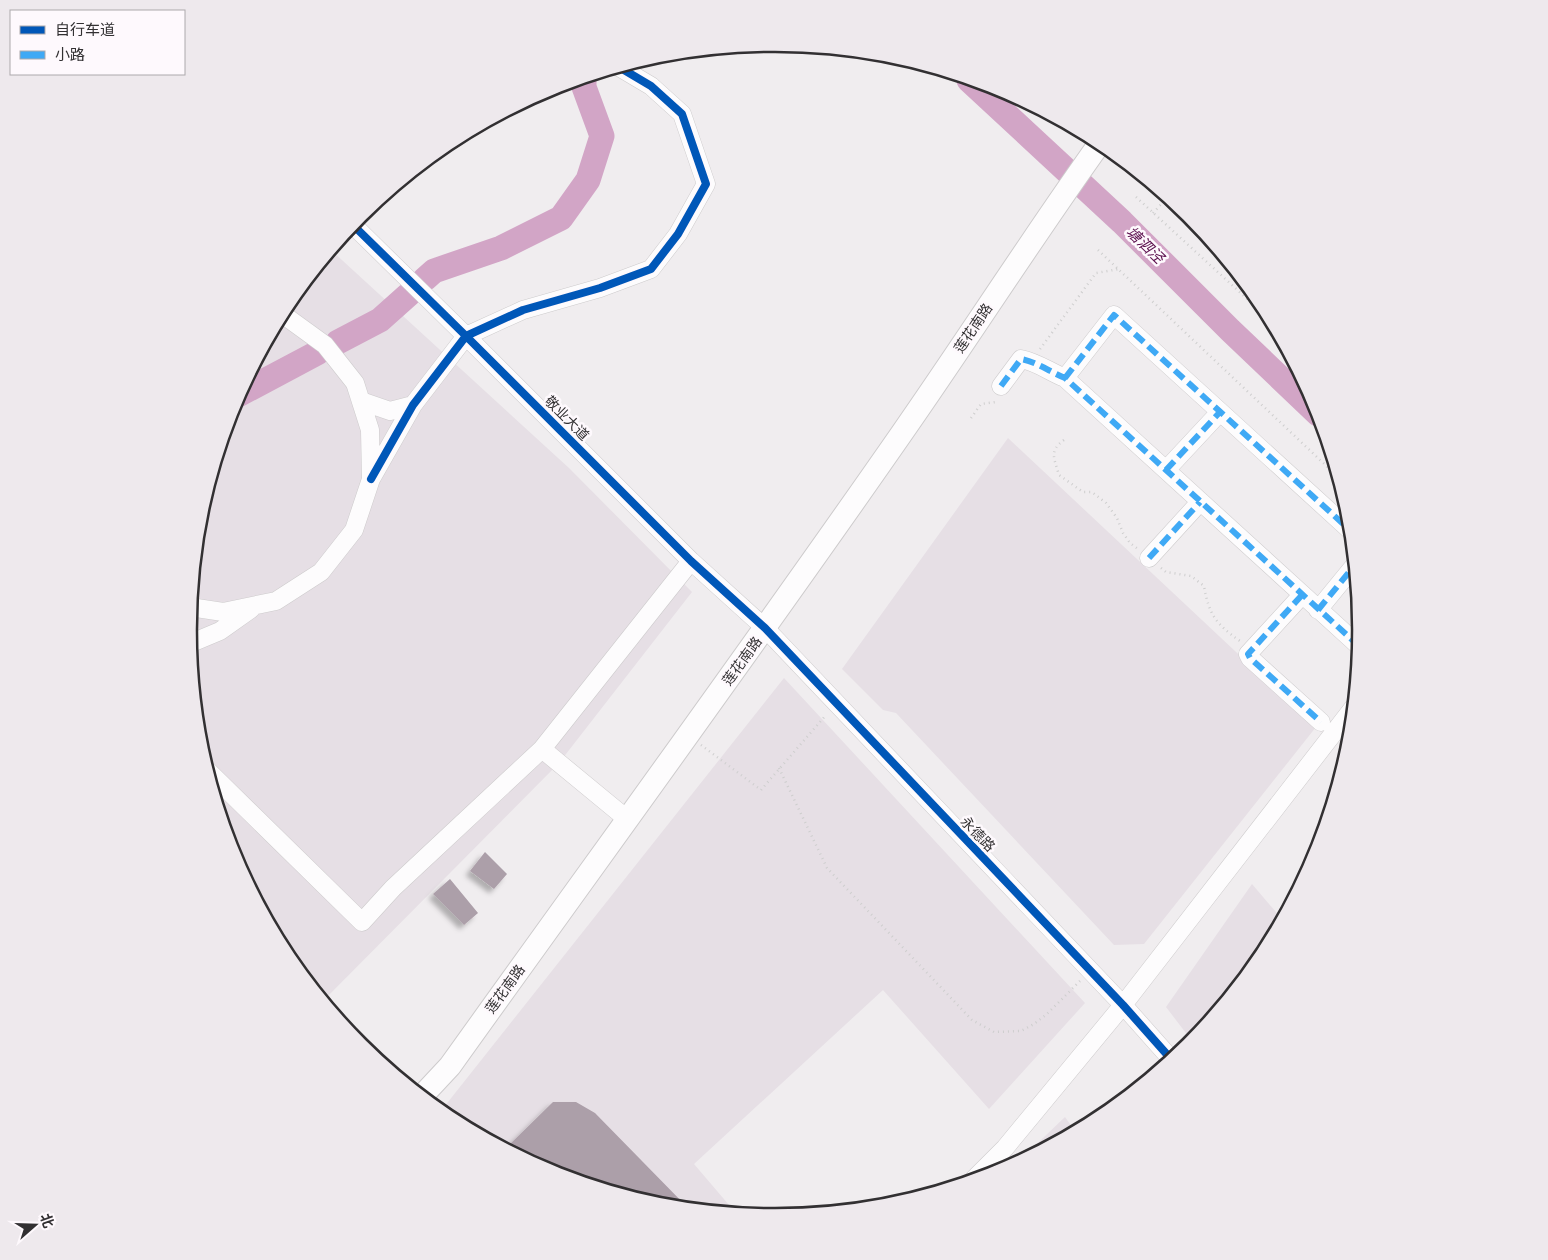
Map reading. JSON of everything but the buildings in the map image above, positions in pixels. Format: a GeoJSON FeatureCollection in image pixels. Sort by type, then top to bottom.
{"type":"FeatureCollection","features":[{"type":"Feature","properties":{"kind":"main road","name":"莲花南路"},"geometry":{"type":"LineString","coordinates":[[426,1091],[450,1066],[765,628],[905,429],[1045,220],[1095,150]]}},
{"type":"Feature","properties":{"kind":"street"},"geometry":{"type":"LineString","coordinates":[[198,609],[223,612],[276,601],[322,572],[354,530],[371,479],[413,405],[466,336],[523,310],[600,288],[651,269],[678,234],[706,184],[682,114],[650,86],[627,72]]}},
{"type":"Feature","properties":{"kind":"street","name":"敬业大道"},"geometry":{"type":"LineString","coordinates":[[358,230],[691,560],[765,628]]}},
{"type":"Feature","properties":{"kind":"street"},"geometry":{"type":"LineString","coordinates":[[1066,378],[1114,315],[1341,523]]}},
{"type":"Feature","properties":{"kind":"street"},"geometry":{"type":"LineString","coordinates":[[288,318],[325,344],[354,384],[370,430],[371,479]]}},
{"type":"Feature","properties":{"kind":"street"},"geometry":{"type":"LineString","coordinates":[[999,394],[1021,358],[1032,361],[1054,374],[1066,378],[1352,639]]}},
{"type":"Feature","properties":{"kind":"street"},"geometry":{"type":"LineString","coordinates":[[360,401],[390,411],[413,405]]}},
{"type":"Feature","properties":{"kind":"street"},"geometry":{"type":"LineString","coordinates":[[1166,470],[1220,412]]}},
{"type":"Feature","properties":{"kind":"street"},"geometry":{"type":"LineString","coordinates":[[1149,558],[1200,502]]}},
{"type":"Feature","properties":{"kind":"street"},"geometry":{"type":"LineString","coordinates":[[216,779],[362,922],[393,888],[542,748],[691,560]]}},
{"type":"Feature","properties":{"kind":"street"},"geometry":{"type":"LineString","coordinates":[[1318,610],[1348,573]]}},
{"type":"Feature","properties":{"kind":"street"},"geometry":{"type":"LineString","coordinates":[[1302,595],[1248,654],[1250,658],[1321,722]]}},
{"type":"Feature","properties":{"kind":"street"},"geometry":{"type":"LineString","coordinates":[[197,641],[220,631],[257,605]]}},
{"type":"Feature","properties":{"kind":"street","name":"永德路"},"geometry":{"type":"LineString","coordinates":[[765,628],[1123,1005],[1166,1053]]}},
{"type":"Feature","properties":{"kind":"street"},"geometry":{"type":"LineString","coordinates":[[985,1168],[1005,1148],[1123,1005],[1344,719]]}},
{"type":"Feature","properties":{"kind":"street"},"geometry":{"type":"LineString","coordinates":[[542,748],[627,819]]}},
{"type":"Feature","properties":{"kind":"path"},"geometry":{"type":"LineString","coordinates":[[1136,197],[1246,298]]}},
{"type":"Feature","properties":{"kind":"path"},"geometry":{"type":"LineString","coordinates":[[1154,213],[1162,203]]}},
{"type":"Feature","properties":{"kind":"path"},"geometry":{"type":"LineString","coordinates":[[1098,250],[1328,467]]}},
{"type":"Feature","properties":{"kind":"path"},"geometry":{"type":"LineString","coordinates":[[1032,361],[1096,273],[1120,269]]}},
{"type":"Feature","properties":{"kind":"path"},"geometry":{"type":"LineString","coordinates":[[971,418],[981,404],[999,394]]}},
{"type":"Feature","properties":{"kind":"path"},"geometry":{"type":"LineString","coordinates":[[687,736],[761,790],[836,703]]}},
{"type":"Feature","properties":{"kind":"path"},"geometry":{"type":"LineString","coordinates":[[779,768],[827,868],[972,1020],[994,1032],[1021,1031],[1028,1028],[1047,1014],[1072,990],[1089,969]]}},
{"type":"Feature","properties":{"kind":"shaded area"},"geometry":{"type":"Polygon","coordinates":[[[336,254],[569,468],[692,592],[559,763],[328,996],[294,951],[274,919],[240,851],[227,816],[216,779],[201,705],[197,630],[201,555],[216,481],[227,444],[240,409],[274,341],[316,278],[336,254]]]}},
{"type":"Feature","properties":{"kind":"shaded area"},"geometry":{"type":"Polygon","coordinates":[[[1008,438],[1316,727],[1144,944],[1114,945],[896,713],[883,710],[842,669],[1008,438]]]}},
{"type":"Feature","properties":{"kind":"shaded area"},"geometry":{"type":"Polygon","coordinates":[[[784,678],[1085,1003],[989,1109],[883,990],[694,1164],[729,1205],[699,1203],[661,1196],[588,1177],[553,1164],[519,1148],[485,1130],[446,1105],[784,678]]]}},
{"type":"Feature","properties":{"kind":"shaded area"},"geometry":{"type":"Polygon","coordinates":[[[1252,884],[1277,913],[1254,951],[1232,982],[1186,1034],[1166,1007],[1252,884]]]}},
{"type":"Feature","properties":{"kind":"shaded area"},"geometry":{"type":"Polygon","coordinates":[[[1065,1117],[1071,1125],[1037,1144],[1065,1117]]]}},
{"type":"Feature","properties":{"kind":"waterway"},"geometry":{"type":"LineString","coordinates":[[425,279],[434,271],[501,248],[561,218],[588,180],[602,136],[584,84]]}},
{"type":"Feature","properties":{"kind":"waterway","name":"塘泗泾"},"geometry":{"type":"LineString","coordinates":[[980,91],[1122,222],[1304,401]]}},
{"type":"Feature","properties":{"kind":"waterway"},"geometry":{"type":"LineString","coordinates":[[338,342],[380,320],[408,295]]}},
{"type":"Feature","properties":{"kind":"waterway"},"geometry":{"type":"LineString","coordinates":[[249,389],[317,353]]}},
{"type":"Feature","properties":{"kind":"marked path"},"geometry":{"type":"LineString","coordinates":[[1065,378],[1114,315],[1341,522]]}},
{"type":"Feature","properties":{"kind":"marked path"},"geometry":{"type":"LineString","coordinates":[[1001,386],[1021,359],[1065,378],[1352,639]]}},
{"type":"Feature","properties":{"kind":"marked path"},"geometry":{"type":"LineString","coordinates":[[1166,470],[1220,412]]}},
{"type":"Feature","properties":{"kind":"marked path"},"geometry":{"type":"LineString","coordinates":[[1149,558],[1200,502]]}},
{"type":"Feature","properties":{"kind":"marked path"},"geometry":{"type":"LineString","coordinates":[[1318,610],[1348,573]]}},
{"type":"Feature","properties":{"kind":"marked path"},"geometry":{"type":"LineString","coordinates":[[1302,595],[1248,654],[1250,658],[1321,722]]}},
{"type":"Feature","properties":{"kind":"cycle path"},"geometry":{"type":"LineString","coordinates":[[371,479],[413,405],[466,336],[523,310],[600,288],[651,269],[678,234],[706,184],[682,114],[651,86],[627,72]]}},
{"type":"Feature","properties":{"kind":"cycle path"},"geometry":{"type":"LineString","coordinates":[[358,230],[691,561],[765,628],[1123,1005],[1166,1053]]}}]}
